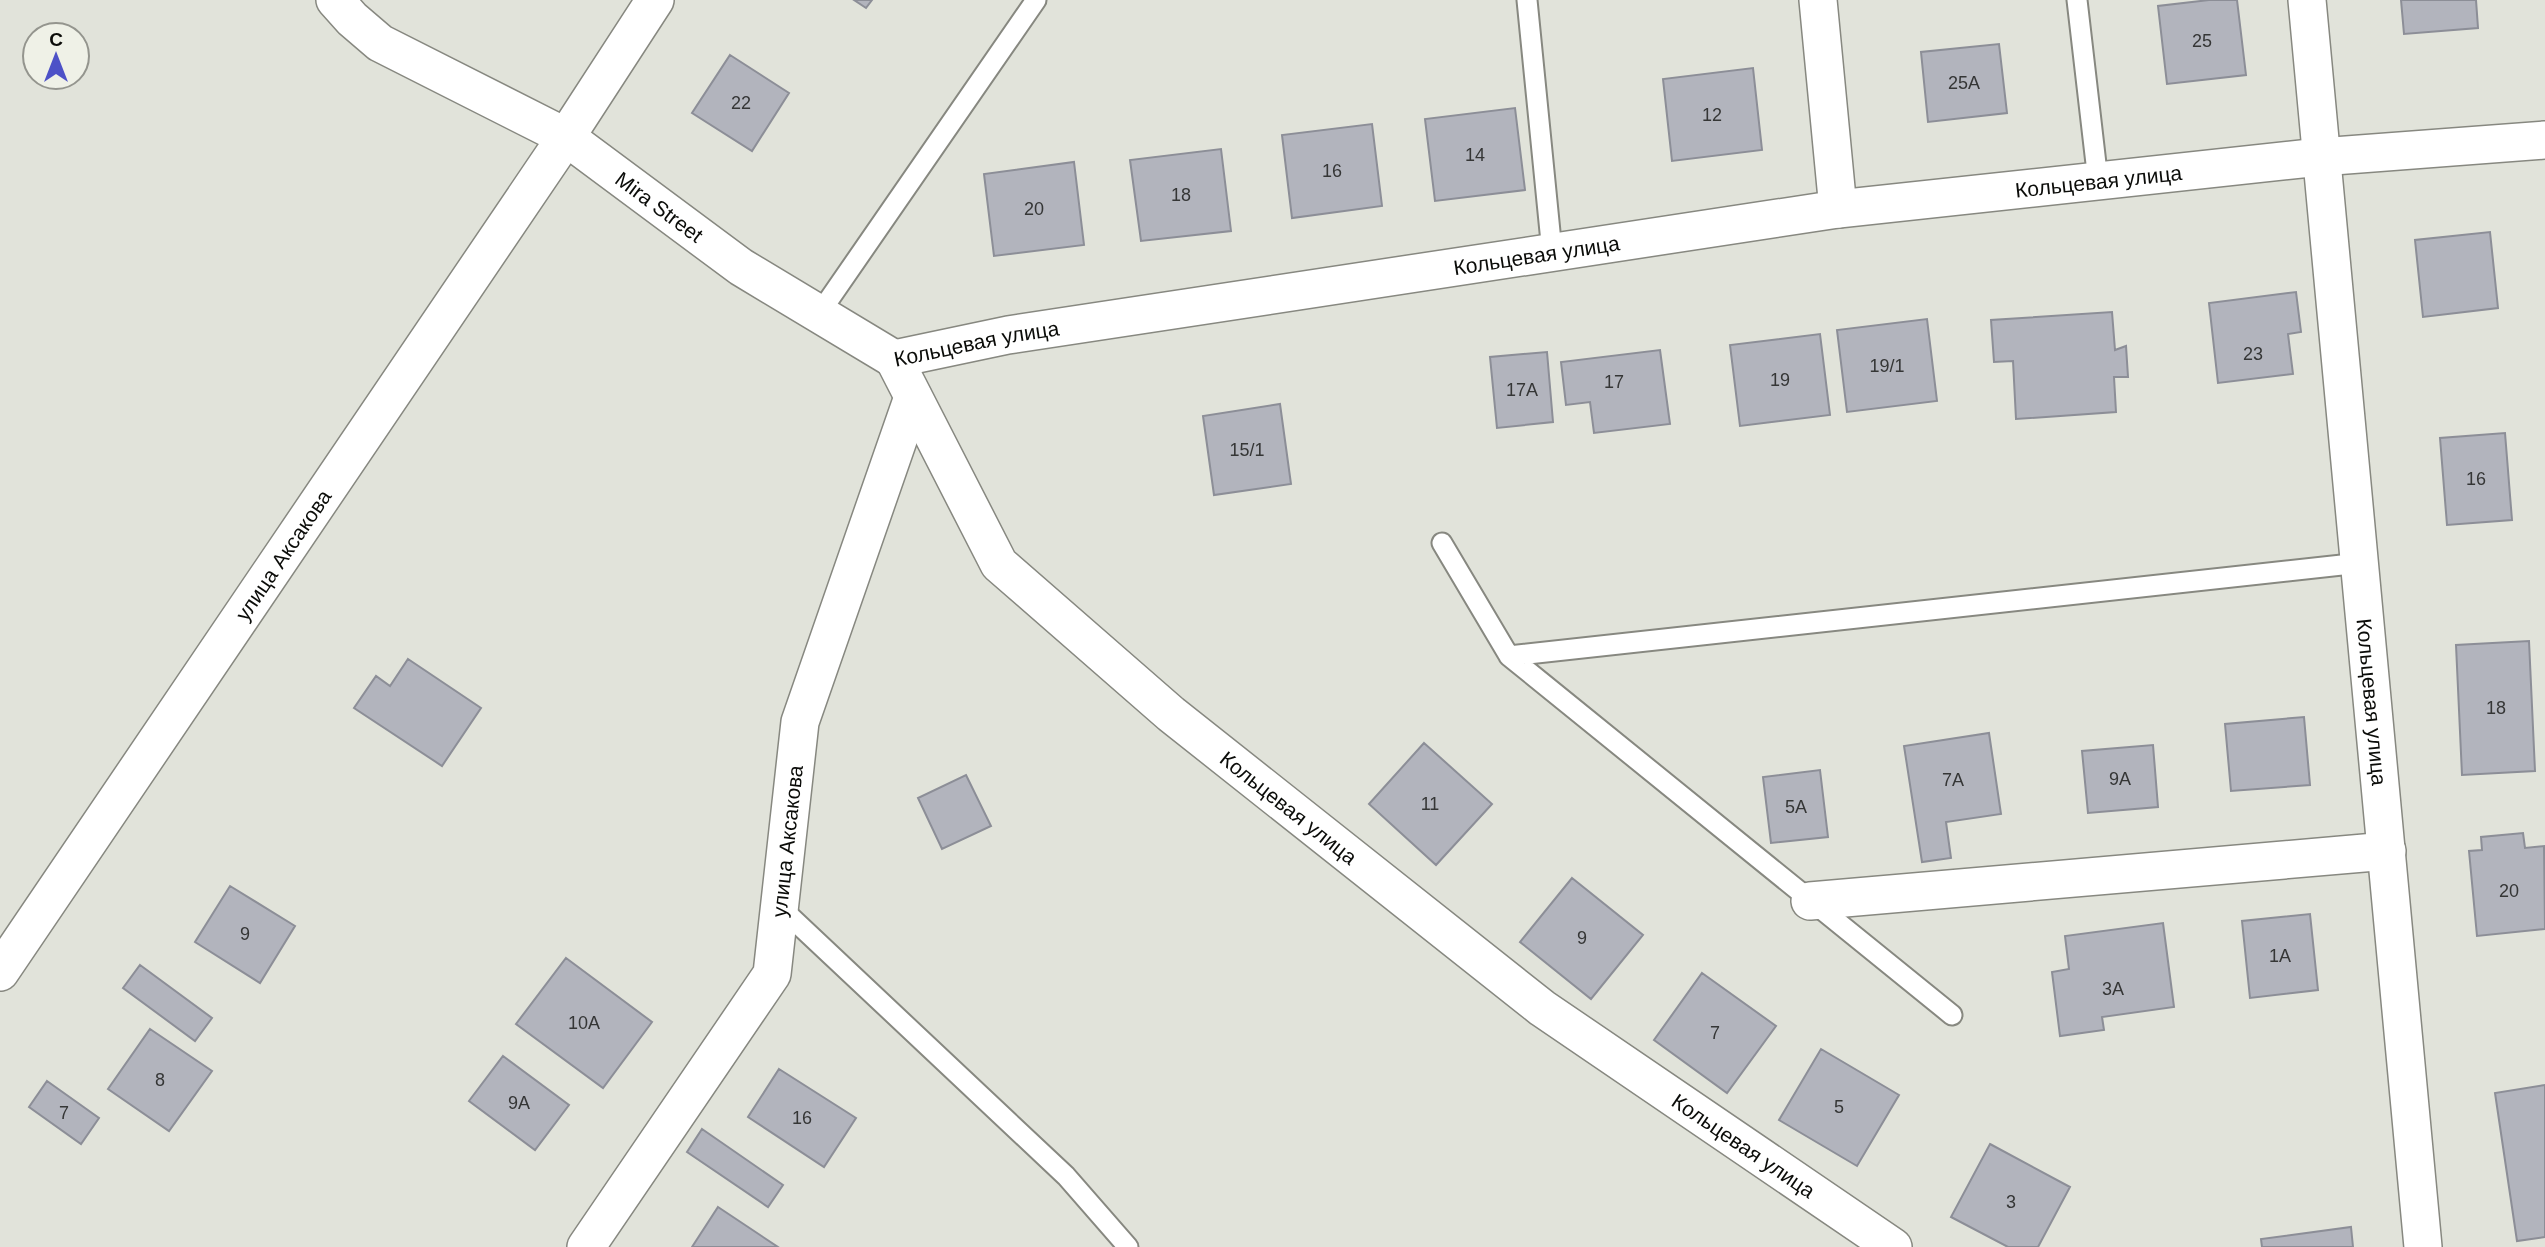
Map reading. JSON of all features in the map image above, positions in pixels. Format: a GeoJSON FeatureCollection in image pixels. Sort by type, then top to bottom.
{"type":"FeatureCollection","features":[{"type":"Feature","properties":{"kind":"street","name":"Mira Street"},"geometry":{"type":"LineString","coordinates":[[335,0],[380,43],[566,136],[741,267],[894,359]]}},
{"type":"Feature","properties":{"kind":"street"},"geometry":{"type":"LineString","coordinates":[[566,136],[655,0]]}},
{"type":"Feature","properties":{"kind":"street"},"geometry":{"type":"LineString","coordinates":[[1818,0],[1838,209]]}},
{"type":"Feature","properties":{"kind":"street","name":"Кольцевая улица"},"geometry":{"type":"LineString","coordinates":[[2307,0],[2423,1247]]}},
{"type":"Feature","properties":{"kind":"street","name":"улица Аксакова"},"geometry":{"type":"LineString","coordinates":[[0,972],[566,136]]}},
{"type":"Feature","properties":{"kind":"street","name":"Кольцевая улица"},"geometry":{"type":"LineString","coordinates":[[1893,1247],[1542,1008],[1171,714],[999,564],[894,359],[1008,335],[1838,209],[2320,157],[2545,139]]}},
{"type":"Feature","properties":{"kind":"street","name":"улица Аксакова"},"geometry":{"type":"LineString","coordinates":[[586,1247],[772,974],[800,722],[913,397]]}},
{"type":"Feature","properties":{"kind":"street"},"geometry":{"type":"LineString","coordinates":[[1810,901],[2387,851]]}},
{"type":"Feature","properties":{"kind":"lane"},"geometry":{"type":"LineString","coordinates":[[819,314],[1036,0]]}},
{"type":"Feature","properties":{"kind":"lane"},"geometry":{"type":"LineString","coordinates":[[1527,0],[1552,252]]}},
{"type":"Feature","properties":{"kind":"lane"},"geometry":{"type":"LineString","coordinates":[[2077,0],[2098,181]]}},
{"type":"Feature","properties":{"kind":"lane"},"geometry":{"type":"LineString","coordinates":[[1443,543],[1509,656],[1952,1015]]}},
{"type":"Feature","properties":{"kind":"lane"},"geometry":{"type":"LineString","coordinates":[[1509,656],[2360,563]]}},
{"type":"Feature","properties":{"kind":"lane"},"geometry":{"type":"LineString","coordinates":[[780,907],[1066,1176],[1128,1247]]}},
{"type":"Feature","properties":{"kind":"building"},"geometry":{"type":"Polygon","coordinates":[[[854,0],[872,0],[866,8],[854,0]]]}},
{"type":"Feature","properties":{"kind":"building"},"geometry":{"type":"Polygon","coordinates":[[[2209,0],[2237,0],[2246,75],[2167,84],[2158,6],[2209,0]]]}},
{"type":"Feature","properties":{"kind":"building"},"geometry":{"type":"Polygon","coordinates":[[[2401,0],[2476,0],[2478,28],[2404,34],[2401,0]]]}},
{"type":"Feature","properties":{"kind":"building"},"geometry":{"type":"Polygon","coordinates":[[[1999,44],[2007,113],[1928,122],[1921,52],[1999,44]]]}},
{"type":"Feature","properties":{"kind":"building"},"geometry":{"type":"Polygon","coordinates":[[[730,55],[789,93],[752,151],[692,113],[730,55]]]}},
{"type":"Feature","properties":{"kind":"building"},"geometry":{"type":"Polygon","coordinates":[[[1753,68],[1762,150],[1672,161],[1663,79],[1753,68]]]}},
{"type":"Feature","properties":{"kind":"building"},"geometry":{"type":"Polygon","coordinates":[[[1515,108],[1525,190],[1435,201],[1425,119],[1515,108]]]}},
{"type":"Feature","properties":{"kind":"building"},"geometry":{"type":"Polygon","coordinates":[[[1372,124],[1382,206],[1292,218],[1282,135],[1372,124]]]}},
{"type":"Feature","properties":{"kind":"building"},"geometry":{"type":"Polygon","coordinates":[[[1221,149],[1231,231],[1141,241],[1130,160],[1221,149]]]}},
{"type":"Feature","properties":{"kind":"building"},"geometry":{"type":"Polygon","coordinates":[[[1074,162],[1084,245],[994,256],[984,174],[1074,162]]]}},
{"type":"Feature","properties":{"kind":"building"},"geometry":{"type":"Polygon","coordinates":[[[2490,232],[2498,308],[2423,317],[2415,240],[2490,232]]]}},
{"type":"Feature","properties":{"kind":"building"},"geometry":{"type":"Polygon","coordinates":[[[2296,292],[2301,332],[2288,334],[2293,374],[2218,383],[2209,303],[2296,292]]]}},
{"type":"Feature","properties":{"kind":"building"},"geometry":{"type":"Polygon","coordinates":[[[2112,312],[2115,350],[2126,346],[2128,377],[2114,377],[2116,412],[2016,419],[2013,361],[1994,362],[1991,320],[2112,312]]]}},
{"type":"Feature","properties":{"kind":"building"},"geometry":{"type":"Polygon","coordinates":[[[1927,319],[1937,401],[1847,412],[1837,330],[1927,319]]]}},
{"type":"Feature","properties":{"kind":"building"},"geometry":{"type":"Polygon","coordinates":[[[1820,334],[1830,415],[1740,426],[1730,345],[1820,334]]]}},
{"type":"Feature","properties":{"kind":"building"},"geometry":{"type":"Polygon","coordinates":[[[1660,350],[1670,424],[1594,433],[1590,402],[1566,405],[1561,362],[1660,350]]]}},
{"type":"Feature","properties":{"kind":"building"},"geometry":{"type":"Polygon","coordinates":[[[1547,352],[1553,422],[1497,428],[1490,357],[1547,352]]]}},
{"type":"Feature","properties":{"kind":"building"},"geometry":{"type":"Polygon","coordinates":[[[1280,404],[1291,484],[1214,495],[1203,416],[1280,404]]]}},
{"type":"Feature","properties":{"kind":"building"},"geometry":{"type":"Polygon","coordinates":[[[2505,433],[2512,520],[2447,525],[2440,438],[2505,433]]]}},
{"type":"Feature","properties":{"kind":"building"},"geometry":{"type":"Polygon","coordinates":[[[2529,641],[2535,771],[2462,775],[2456,645],[2529,641]]]}},
{"type":"Feature","properties":{"kind":"building"},"geometry":{"type":"Polygon","coordinates":[[[408,659],[481,708],[442,766],[354,708],[376,676],[390,686],[408,659]]]}},
{"type":"Feature","properties":{"kind":"building"},"geometry":{"type":"Polygon","coordinates":[[[2304,717],[2310,785],[2231,791],[2225,724],[2304,717]]]}},
{"type":"Feature","properties":{"kind":"building"},"geometry":{"type":"Polygon","coordinates":[[[1989,733],[2001,814],[1946,822],[1951,858],[1922,862],[1904,746],[1989,733]]]}},
{"type":"Feature","properties":{"kind":"building"},"geometry":{"type":"Polygon","coordinates":[[[1424,743],[1492,804],[1436,865],[1369,804],[1424,743]]]}},
{"type":"Feature","properties":{"kind":"building"},"geometry":{"type":"Polygon","coordinates":[[[2153,745],[2158,807],[2088,813],[2082,751],[2153,745]]]}},
{"type":"Feature","properties":{"kind":"building"},"geometry":{"type":"Polygon","coordinates":[[[1820,770],[1828,837],[1771,843],[1763,777],[1820,770]]]}},
{"type":"Feature","properties":{"kind":"building"},"geometry":{"type":"Polygon","coordinates":[[[966,775],[991,826],[942,849],[918,798],[966,775]]]}},
{"type":"Feature","properties":{"kind":"building"},"geometry":{"type":"Polygon","coordinates":[[[2523,833],[2525,848],[2544,846],[2545,929],[2477,936],[2469,851],[2482,850],[2481,837],[2523,833]]]}},
{"type":"Feature","properties":{"kind":"building"},"geometry":{"type":"Polygon","coordinates":[[[1572,878],[1643,935],[1591,999],[1520,942],[1572,878]]]}},
{"type":"Feature","properties":{"kind":"building"},"geometry":{"type":"Polygon","coordinates":[[[230,886],[295,926],[260,983],[195,942],[230,886]]]}},
{"type":"Feature","properties":{"kind":"building"},"geometry":{"type":"Polygon","coordinates":[[[2310,914],[2318,990],[2250,998],[2242,921],[2310,914]]]}},
{"type":"Feature","properties":{"kind":"building"},"geometry":{"type":"Polygon","coordinates":[[[2163,923],[2174,1007],[2102,1017],[2104,1030],[2060,1036],[2052,972],[2069,969],[2065,936],[2163,923]]]}},
{"type":"Feature","properties":{"kind":"building"},"geometry":{"type":"Polygon","coordinates":[[[566,958],[652,1022],[603,1088],[516,1024],[566,958]]]}},
{"type":"Feature","properties":{"kind":"building"},"geometry":{"type":"Polygon","coordinates":[[[140,965],[212,1018],[195,1041],[123,988],[140,965]]]}},
{"type":"Feature","properties":{"kind":"building"},"geometry":{"type":"Polygon","coordinates":[[[1702,973],[1776,1026],[1727,1093],[1654,1040],[1702,973]]]}},
{"type":"Feature","properties":{"kind":"building"},"geometry":{"type":"Polygon","coordinates":[[[150,1029],[212,1071],[169,1131],[108,1089],[150,1029]]]}},
{"type":"Feature","properties":{"kind":"building"},"geometry":{"type":"Polygon","coordinates":[[[1821,1049],[1899,1095],[1857,1166],[1779,1120],[1821,1049]]]}},
{"type":"Feature","properties":{"kind":"building"},"geometry":{"type":"Polygon","coordinates":[[[503,1056],[569,1105],[535,1150],[469,1101],[503,1056]]]}},
{"type":"Feature","properties":{"kind":"building"},"geometry":{"type":"Polygon","coordinates":[[[779,1069],[856,1118],[824,1167],[748,1117],[779,1069]]]}},
{"type":"Feature","properties":{"kind":"building"},"geometry":{"type":"Polygon","coordinates":[[[47,1081],[99,1118],[81,1144],[29,1107],[47,1081]]]}},
{"type":"Feature","properties":{"kind":"building"},"geometry":{"type":"Polygon","coordinates":[[[2545,1085],[2545,1237],[2517,1241],[2495,1093],[2545,1085]]]}},
{"type":"Feature","properties":{"kind":"building"},"geometry":{"type":"Polygon","coordinates":[[[702,1129],[783,1185],[768,1207],[687,1152],[702,1129]]]}},
{"type":"Feature","properties":{"kind":"building"},"geometry":{"type":"Polygon","coordinates":[[[1990,1144],[2070,1187],[2038,1247],[2008,1247],[1951,1217],[1990,1144]]]}},
{"type":"Feature","properties":{"kind":"building"},"geometry":{"type":"Polygon","coordinates":[[[718,1207],[778,1247],[692,1247],[718,1207]]]}},
{"type":"Feature","properties":{"kind":"building"},"geometry":{"type":"Polygon","coordinates":[[[2351,1227],[2353,1247],[2262,1247],[2261,1239],[2351,1227]]]}}]}
